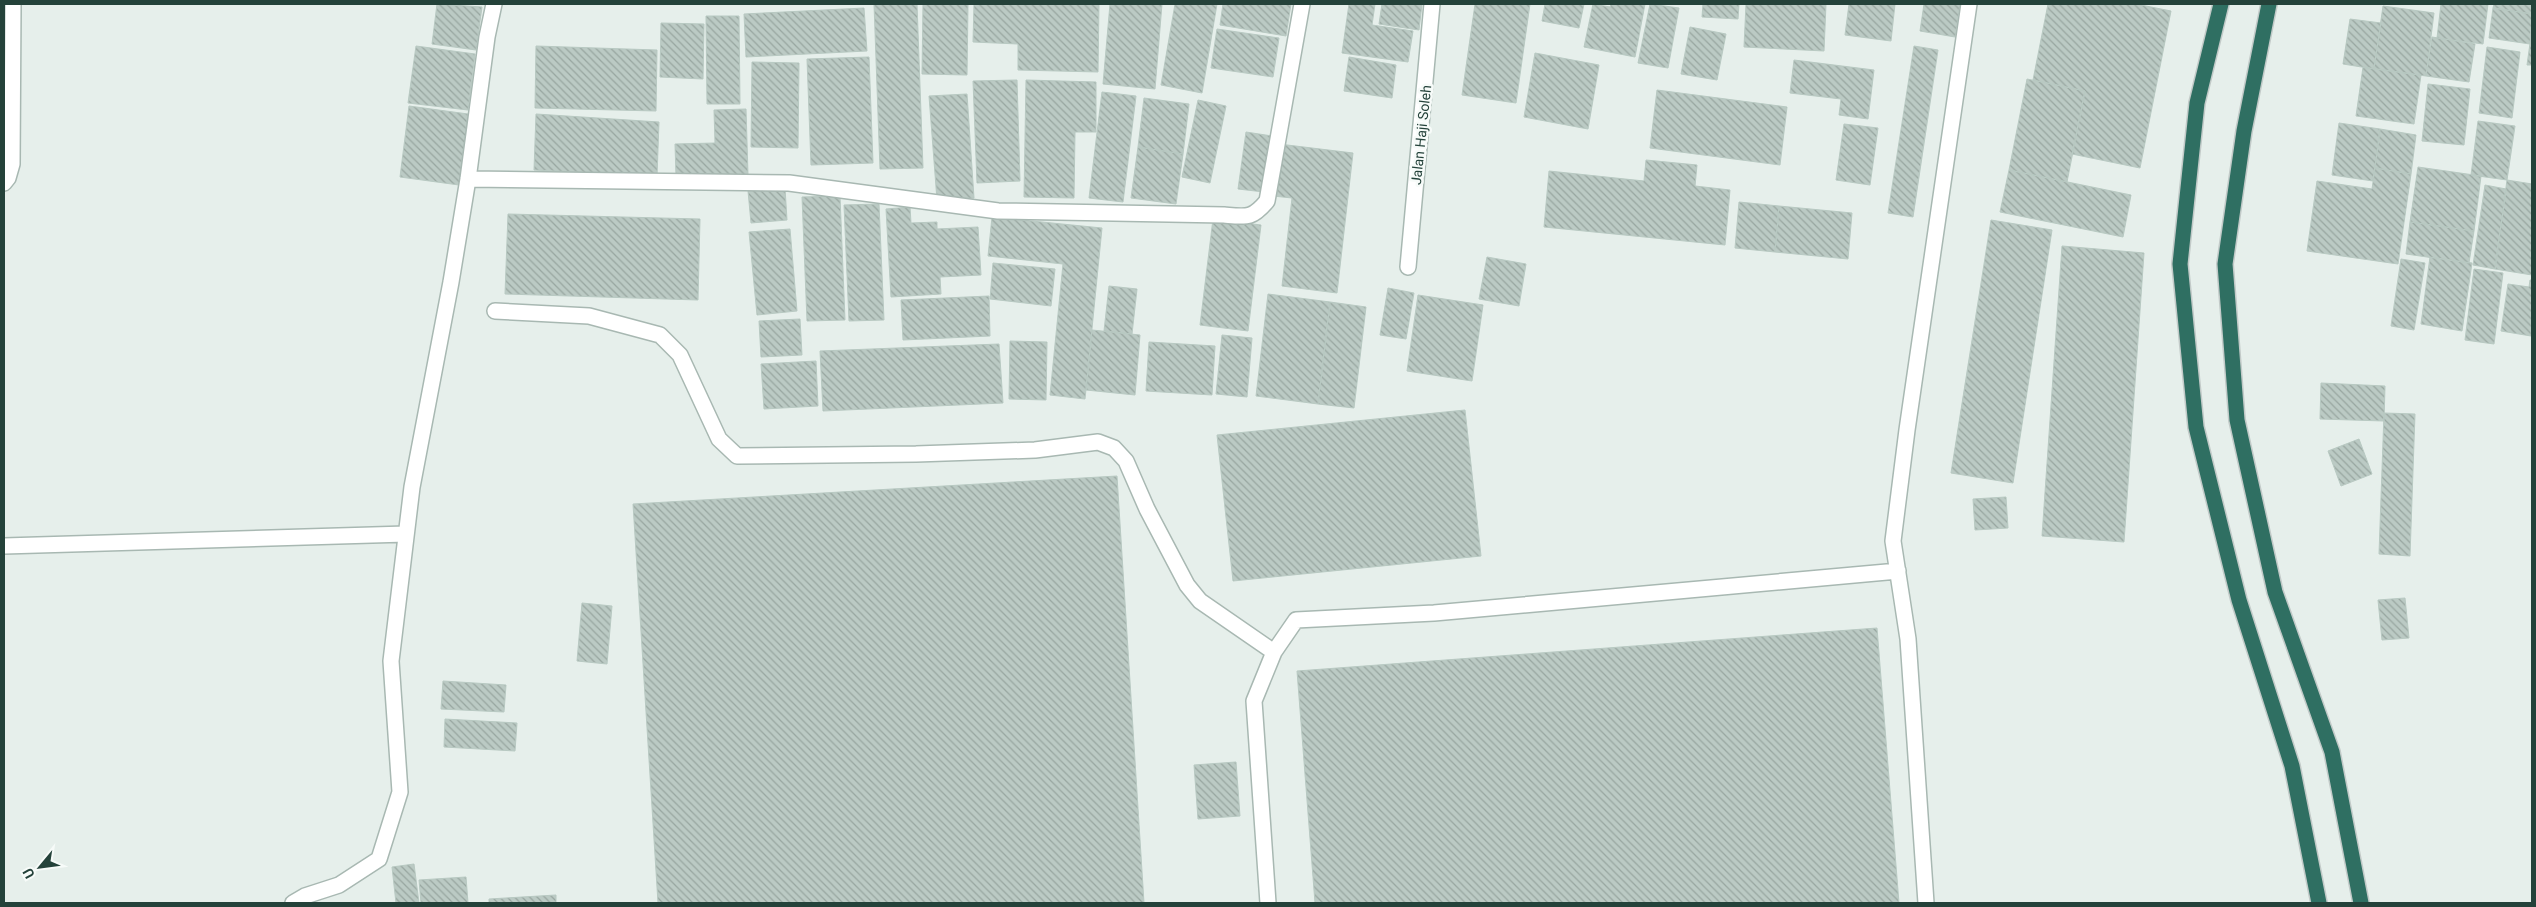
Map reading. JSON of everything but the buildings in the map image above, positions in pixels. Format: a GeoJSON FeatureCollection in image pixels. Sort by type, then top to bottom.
{"type":"FeatureCollection","features":[{"type":"Feature","properties":{"kind":"highway"},"geometry":{"type":"LineString","coordinates":[[2221,4],[2197,102],[2180,264],[2196,427],[2240,600],[2292,766],[2319,903]]}},
{"type":"Feature","properties":{"kind":"highway"},"geometry":{"type":"LineString","coordinates":[[2269,4],[2244,132],[2225,264],[2237,420],[2275,592],[2332,752],[2361,903]]}},
{"type":"Feature","properties":{"kind":"street"},"geometry":{"type":"LineString","coordinates":[[4,183],[8,178],[12,164],[13,4]]}},
{"type":"Feature","properties":{"kind":"street"},"geometry":{"type":"LineString","coordinates":[[292,903],[305,896],[339,885],[379,860],[400,792],[391,661],[406,534],[412,487],[468,179],[487,36],[494,4]]}},
{"type":"Feature","properties":{"kind":"street"},"geometry":{"type":"LineString","coordinates":[[468,179],[789,184],[998,211],[1224,215],[1244,217],[1256,214],[1267,201],[1302,4]]}},
{"type":"Feature","properties":{"kind":"street","name":"Jalan Haji Soleh"},"geometry":{"type":"LineString","coordinates":[[1408,266],[1432,4]]}},
{"type":"Feature","properties":{"kind":"street"},"geometry":{"type":"LineString","coordinates":[[1926,903],[1908,639],[1894,541],[1906,430],[1969,4]]}},
{"type":"Feature","properties":{"kind":"street"},"geometry":{"type":"LineString","coordinates":[[495,311],[589,316],[660,335],[680,355],[719,439],[737,456],[1034,450],[1098,442],[1114,448],[1126,461],[1147,509],[1187,585],[1200,601],[1274,652]]}},
{"type":"Feature","properties":{"kind":"street"},"geometry":{"type":"LineString","coordinates":[[4,546],[406,534]]}},
{"type":"Feature","properties":{"kind":"street"},"geometry":{"type":"LineString","coordinates":[[1268,903],[1254,701],[1274,652],[1296,620],[1434,613],[1898,570]]}}]}
